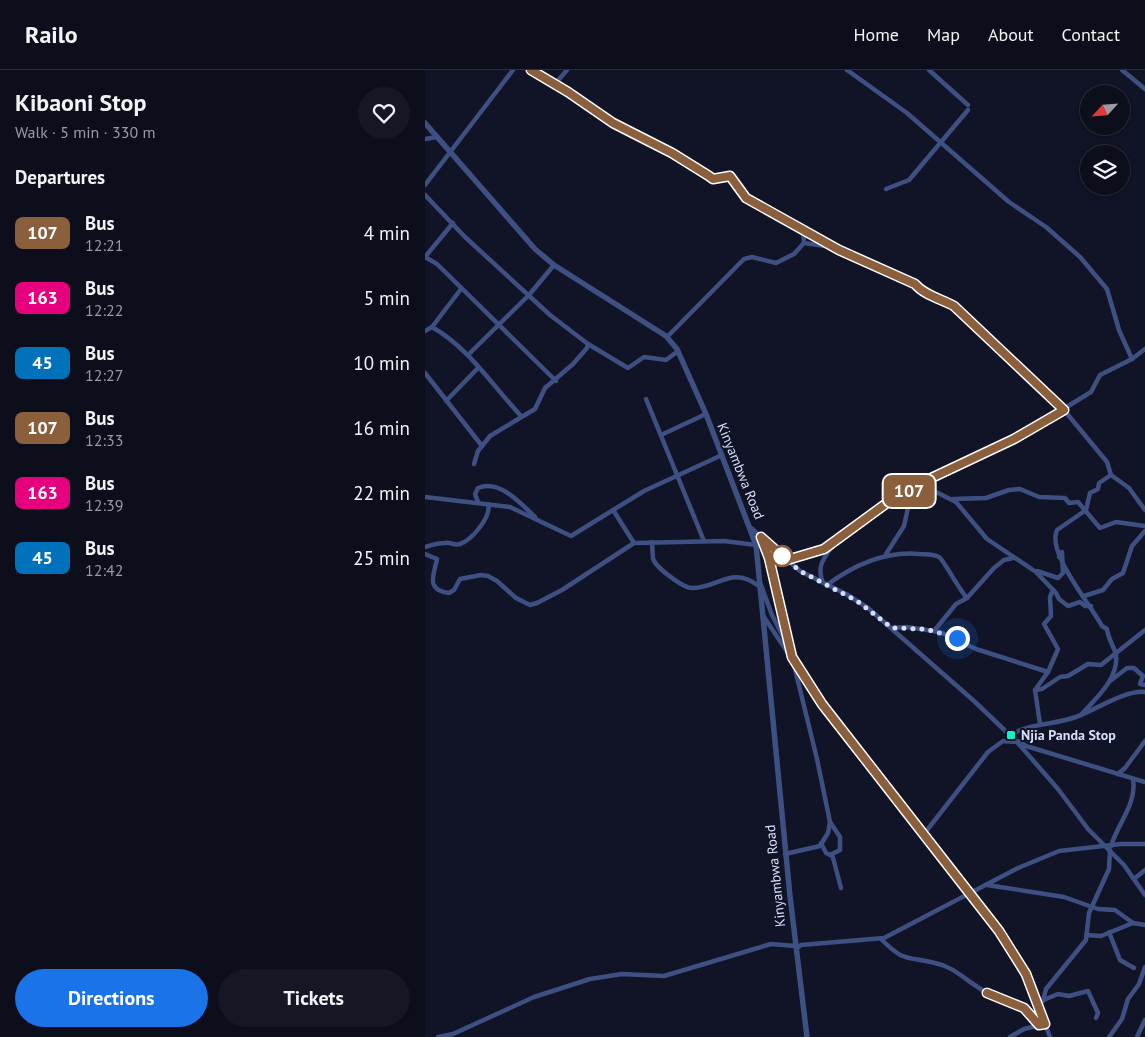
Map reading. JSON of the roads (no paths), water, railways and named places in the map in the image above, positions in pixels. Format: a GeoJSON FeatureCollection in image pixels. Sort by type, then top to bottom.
{"type":"FeatureCollection","features":[{"type":"Feature","properties":{"kind":"street"},"geometry":{"type":"LineString","coordinates":[[425,185],[513,70]]}},
{"type":"Feature","properties":{"kind":"street"},"geometry":{"type":"LineString","coordinates":[[531,70],[613,123],[672,153],[713,179],[730,176],[746,198],[836,248],[915,284],[921,292],[935,296],[954,306],[1064,410],[1107,462],[1111,475],[1129,488],[1145,510]]}},
{"type":"Feature","properties":{"kind":"street"},"geometry":{"type":"LineString","coordinates":[[555,84],[567,70]]}},
{"type":"Feature","properties":{"kind":"street"},"geometry":{"type":"LineString","coordinates":[[847,70],[907,113],[1009,202],[1061,239],[1107,289],[1115,319],[1132,359]]}},
{"type":"Feature","properties":{"kind":"street"},"geometry":{"type":"LineString","coordinates":[[885,189],[909,180],[968,108],[929,70]]}},
{"type":"Feature","properties":{"kind":"street"},"geometry":{"type":"LineString","coordinates":[[1122,70],[1145,89]]}},
{"type":"Feature","properties":{"kind":"street","name":"Kinyambwa Road"},"geometry":{"type":"LineString","coordinates":[[425,123],[535,249],[554,265],[656,328],[667,337],[678,351],[705,414],[751,527],[756,545],[785,854],[807,1037]]}},
{"type":"Feature","properties":{"kind":"street"},"geometry":{"type":"LineString","coordinates":[[425,138],[437,137]]}},
{"type":"Feature","properties":{"kind":"street"},"geometry":{"type":"LineString","coordinates":[[425,195],[465,238],[549,315],[588,344],[628,368],[644,357],[666,360],[678,351]]}},
{"type":"Feature","properties":{"kind":"street"},"geometry":{"type":"LineString","coordinates":[[453,224],[425,257],[437,264],[556,381]]}},
{"type":"Feature","properties":{"kind":"street"},"geometry":{"type":"LineString","coordinates":[[803,228],[804,243]]}},
{"type":"Feature","properties":{"kind":"street"},"geometry":{"type":"LineString","coordinates":[[804,243],[836,248]]}},
{"type":"Feature","properties":{"kind":"street"},"geometry":{"type":"LineString","coordinates":[[667,337],[744,259],[752,257],[776,263],[785,260],[804,243]]}},
{"type":"Feature","properties":{"kind":"street"},"geometry":{"type":"LineString","coordinates":[[469,354],[499,327],[554,265]]}},
{"type":"Feature","properties":{"kind":"street"},"geometry":{"type":"LineString","coordinates":[[425,331],[432,327],[461,289]]}},
{"type":"Feature","properties":{"kind":"street"},"geometry":{"type":"LineString","coordinates":[[432,327],[469,354],[475,365],[521,416]]}},
{"type":"Feature","properties":{"kind":"street"},"geometry":{"type":"LineString","coordinates":[[473,464],[489,436],[535,409],[545,388],[556,381],[573,364],[587,348],[588,344]]}},
{"type":"Feature","properties":{"kind":"street"},"geometry":{"type":"LineString","coordinates":[[787,560],[816,552],[835,542],[881,507],[920,484],[1014,439],[1064,410],[1091,392],[1100,374],[1132,359],[1145,349]]}},
{"type":"Feature","properties":{"kind":"street"},"geometry":{"type":"LineString","coordinates":[[446,401],[477,369]]}},
{"type":"Feature","properties":{"kind":"street"},"geometry":{"type":"LineString","coordinates":[[425,373],[482,446]]}},
{"type":"Feature","properties":{"kind":"street"},"geometry":{"type":"LineString","coordinates":[[646,399],[704,541]]}},
{"type":"Feature","properties":{"kind":"street"},"geometry":{"type":"LineString","coordinates":[[661,435],[705,414]]}},
{"type":"Feature","properties":{"kind":"street"},"geometry":{"type":"LineString","coordinates":[[425,497],[478,502],[510,508],[571,536],[677,474],[722,455]]}},
{"type":"Feature","properties":{"kind":"street"},"geometry":{"type":"LineString","coordinates":[[1108,684],[1116,655],[1108,637],[1107,629],[1102,626],[1061,559],[1055,545],[1056,532],[1086,510],[1090,493],[1098,489],[1099,483],[1111,475]]}},
{"type":"Feature","properties":{"kind":"street"},"geometry":{"type":"LineString","coordinates":[[920,484],[952,499],[975,521],[984,536],[1013,558],[1031,568],[1058,578],[1063,573],[1062,552],[1058,560],[1061,559]]}},
{"type":"Feature","properties":{"kind":"street"},"geometry":{"type":"LineString","coordinates":[[478,502],[475,494],[478,488],[486,486],[495,488],[514,496],[537,520]]}},
{"type":"Feature","properties":{"kind":"street"},"geometry":{"type":"LineString","coordinates":[[886,554],[904,526],[912,489]]}},
{"type":"Feature","properties":{"kind":"street"},"geometry":{"type":"LineString","coordinates":[[952,499],[986,498],[1009,490],[1020,489],[1039,497],[1065,498],[1069,503],[1078,502],[1100,528],[1116,522],[1145,526]]}},
{"type":"Feature","properties":{"kind":"street"},"geometry":{"type":"LineString","coordinates":[[425,547],[445,543],[457,545],[470,540],[487,518],[489,504]]}},
{"type":"Feature","properties":{"kind":"street"},"geometry":{"type":"LineString","coordinates":[[613,510],[634,543]]}},
{"type":"Feature","properties":{"kind":"street"},"geometry":{"type":"LineString","coordinates":[[751,527],[800,571],[857,601],[892,628],[1013,739],[1058,789],[1088,829],[1109,848],[1145,895]]}},
{"type":"Feature","properties":{"kind":"street"},"geometry":{"type":"LineString","coordinates":[[1084,596],[1103,590],[1112,579],[1123,572],[1132,546],[1145,531]]}},
{"type":"Feature","properties":{"kind":"street"},"geometry":{"type":"LineString","coordinates":[[761,537],[769,558],[830,822],[828,833],[815,849],[785,854]]}},
{"type":"Feature","properties":{"kind":"street"},"geometry":{"type":"LineString","coordinates":[[425,554],[437,559],[432,572],[434,586],[437,589],[449,594],[454,590],[460,579],[485,575],[494,579],[509,593],[530,604],[537,603],[561,590],[634,543],[724,541],[756,545]]}},
{"type":"Feature","properties":{"kind":"street"},"geometry":{"type":"LineString","coordinates":[[653,542],[653,559],[655,564],[686,587],[698,587],[723,578],[747,578],[759,584],[792,656]]}},
{"type":"Feature","properties":{"kind":"street"},"geometry":{"type":"LineString","coordinates":[[825,584],[819,573],[820,564],[835,542]]}},
{"type":"Feature","properties":{"kind":"street"},"geometry":{"type":"LineString","coordinates":[[825,584],[865,561],[886,554],[915,553],[939,557],[967,598]]}},
{"type":"Feature","properties":{"kind":"street"},"geometry":{"type":"LineString","coordinates":[[934,630],[956,604],[967,598],[997,565],[1013,558]]}},
{"type":"Feature","properties":{"kind":"street"},"geometry":{"type":"LineString","coordinates":[[1031,568],[1068,606],[1080,602],[1085,606],[1091,606]]}},
{"type":"Feature","properties":{"kind":"street"},"geometry":{"type":"LineString","coordinates":[[1040,724],[1035,690],[1048,672],[1058,649],[1044,624],[1051,616],[1050,600],[1053,590]]}},
{"type":"Feature","properties":{"kind":"street"},"geometry":{"type":"LineString","coordinates":[[761,613],[792,656],[822,704],[970,893],[1021,965],[1050,1037]]}},
{"type":"Feature","properties":{"kind":"street"},"geometry":{"type":"LineString","coordinates":[[892,628],[934,630],[949,635],[976,649],[1048,672]]}},
{"type":"Feature","properties":{"kind":"street"},"geometry":{"type":"LineString","coordinates":[[1035,690],[1043,689],[1060,676],[1067,676],[1081,667],[1101,665],[1116,655],[1135,636],[1145,630]]}},
{"type":"Feature","properties":{"kind":"street"},"geometry":{"type":"LineString","coordinates":[[1081,715],[1108,684],[1127,668],[1134,668],[1143,676],[1141,684],[1145,685]]}},
{"type":"Feature","properties":{"kind":"street"},"geometry":{"type":"LineString","coordinates":[[924,834],[988,752],[1003,741],[1013,739],[1026,727],[1081,715],[1124,697],[1145,692]]}},
{"type":"Feature","properties":{"kind":"street"},"geometry":{"type":"LineString","coordinates":[[1013,739],[1026,746],[1145,782]]}},
{"type":"Feature","properties":{"kind":"street"},"geometry":{"type":"LineString","coordinates":[[1118,774],[1125,768],[1145,741]]}},
{"type":"Feature","properties":{"kind":"street"},"geometry":{"type":"LineString","coordinates":[[1043,1000],[1046,989],[1082,946],[1092,907],[1109,869],[1109,848],[1117,827],[1133,799],[1133,779]]}},
{"type":"Feature","properties":{"kind":"street"},"geometry":{"type":"LineString","coordinates":[[821,843],[823,851],[832,854],[840,850],[841,843],[837,830],[830,822]]}},
{"type":"Feature","properties":{"kind":"street"},"geometry":{"type":"LineString","coordinates":[[438,1037],[453,1034],[557,988],[590,979],[622,974],[664,976],[771,944],[796,947],[801,945],[881,939],[1018,868],[1059,852],[1145,844]]}},
{"type":"Feature","properties":{"kind":"street"},"geometry":{"type":"LineString","coordinates":[[832,854],[841,888]]}},
{"type":"Feature","properties":{"kind":"street"},"geometry":{"type":"LineString","coordinates":[[1134,879],[1145,870]]}},
{"type":"Feature","properties":{"kind":"street"},"geometry":{"type":"LineString","coordinates":[[986,885],[1064,897],[1092,907],[1120,912],[1133,923]]}},
{"type":"Feature","properties":{"kind":"street"},"geometry":{"type":"LineString","coordinates":[[1086,935],[1101,936],[1133,923],[1145,925]]}},
{"type":"Feature","properties":{"kind":"street"},"geometry":{"type":"LineString","coordinates":[[1109,932],[1121,960],[1134,968]]}},
{"type":"Feature","properties":{"kind":"street"},"geometry":{"type":"LineString","coordinates":[[881,939],[901,957],[935,962],[957,971],[987,993],[1024,1008],[1039,1025]]}},
{"type":"Feature","properties":{"kind":"street"},"geometry":{"type":"LineString","coordinates":[[1109,1037],[1122,1019],[1128,999],[1139,984],[1145,967]]}},
{"type":"Feature","properties":{"kind":"street"},"geometry":{"type":"LineString","coordinates":[[1037,1004],[1058,994],[1069,996],[1088,991],[1098,1013],[1096,1018]]}},
{"type":"Feature","properties":{"kind":"street"},"geometry":{"type":"LineString","coordinates":[[1137,1037],[1145,1020]]}},
{"type":"Feature","properties":{"kind":"street"},"geometry":{"type":"LineString","coordinates":[[1010,1037],[1024,1029],[1045,1024]]}},
{"type":"Feature","properties":{"kind":"place","name":"Njia Panda Stop"},"geometry":{"type":"Point","coordinates":[1011,735]}}]}
